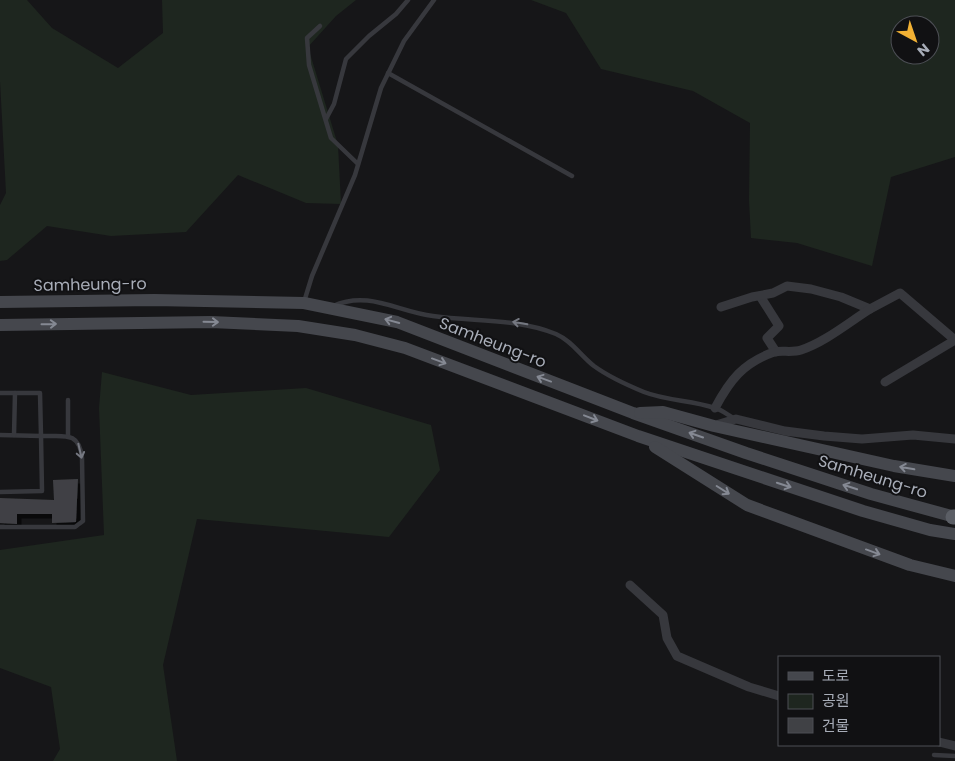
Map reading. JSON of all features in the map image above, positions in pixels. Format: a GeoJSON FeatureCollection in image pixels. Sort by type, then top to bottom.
{"type":"FeatureCollection","features":[{"type":"Feature","properties":{"kind":"main road","name":"Samheung-ro"},"geometry":{"type":"LineString","coordinates":[[0,302],[154,300],[304,303],[330,307],[396,322],[633,413],[862,491],[954,517]]}},
{"type":"Feature","properties":{"kind":"main road"},"geometry":{"type":"LineString","coordinates":[[0,325],[212,322],[298,326],[355,335],[405,348],[638,436],[863,511],[955,539]]}},
{"type":"Feature","properties":{"kind":"main road"},"geometry":{"type":"LineString","coordinates":[[633,413],[663,412],[714,426],[894,466],[955,476]]}},
{"type":"Feature","properties":{"kind":"main road"},"geometry":{"type":"LineString","coordinates":[[638,436],[747,505],[910,565],[955,576]]}},
{"type":"Feature","properties":{"kind":"main road"},"geometry":{"type":"LineString","coordinates":[[930,530],[955,534]]}},
{"type":"Feature","properties":{"kind":"street"},"geometry":{"type":"LineString","coordinates":[[721,307],[773,293],[787,286],[811,289],[841,297],[870,308]]}},
{"type":"Feature","properties":{"kind":"street"},"geometry":{"type":"LineString","coordinates":[[715,408],[732,379],[751,363],[776,352],[800,351],[870,308],[900,294],[955,340],[886,382]]}},
{"type":"Feature","properties":{"kind":"street"},"geometry":{"type":"LineString","coordinates":[[760,296],[779,326],[767,338],[776,352]]}},
{"type":"Feature","properties":{"kind":"street"},"geometry":{"type":"LineString","coordinates":[[714,426],[736,419],[785,432],[824,436],[862,439],[913,435],[955,439]]}},
{"type":"Feature","properties":{"kind":"street"},"geometry":{"type":"LineString","coordinates":[[630,585],[663,615],[667,638],[677,656],[749,687],[778,696]]}},
{"type":"Feature","properties":{"kind":"street"},"geometry":{"type":"LineString","coordinates":[[940,742],[955,746]]}},
{"type":"Feature","properties":{"kind":"lane"},"geometry":{"type":"LineString","coordinates":[[326,119],[334,104],[346,59],[369,36],[396,14],[408,0]]}},
{"type":"Feature","properties":{"kind":"lane"},"geometry":{"type":"LineString","coordinates":[[304,303],[312,276],[328,241],[358,164],[388,73],[404,41],[434,0]]}},
{"type":"Feature","properties":{"kind":"lane"},"geometry":{"type":"LineString","coordinates":[[320,26],[307,38],[309,65],[331,138],[358,164]]}},
{"type":"Feature","properties":{"kind":"lane"},"geometry":{"type":"LineString","coordinates":[[388,73],[572,176]]}},
{"type":"Feature","properties":{"kind":"lane"},"geometry":{"type":"LineString","coordinates":[[330,307],[346,300],[380,302],[432,316],[531,325],[558,335],[575,346],[593,365],[623,383],[647,393],[715,408],[736,419]]}},
{"type":"Feature","properties":{"kind":"lane"},"geometry":{"type":"LineString","coordinates":[[0,393],[40,393],[42,491],[0,492]]}},
{"type":"Feature","properties":{"kind":"lane"},"geometry":{"type":"LineString","coordinates":[[14,435],[15,393]]}},
{"type":"Feature","properties":{"kind":"lane"},"geometry":{"type":"LineString","coordinates":[[68,400],[68,437]]}},
{"type":"Feature","properties":{"kind":"lane"},"geometry":{"type":"LineString","coordinates":[[0,435],[68,437],[77,440],[81,448],[82,521],[75,527],[0,528]]}},
{"type":"Feature","properties":{"kind":"lane"},"geometry":{"type":"LineString","coordinates":[[934,755],[955,756]]}},
{"type":"Feature","properties":{"kind":"green space"},"geometry":{"type":"Polygon","coordinates":[[[0,0],[27,0],[52,28],[118,68],[163,33],[162,0],[356,0],[336,16],[308,47],[338,145],[341,204],[306,203],[238,175],[186,232],[111,236],[47,226],[7,260],[0,261],[0,205],[6,193],[0,81],[0,0]]]}},
{"type":"Feature","properties":{"kind":"green space"},"geometry":{"type":"Polygon","coordinates":[[[531,0],[955,0],[955,157],[891,177],[872,266],[797,243],[751,238],[749,200],[750,123],[693,91],[601,69],[566,13],[531,0]]]}},
{"type":"Feature","properties":{"kind":"green space"},"geometry":{"type":"Polygon","coordinates":[[[102,372],[191,395],[306,388],[431,425],[440,470],[389,537],[197,519],[163,665],[177,761],[53,761],[60,749],[51,687],[0,668],[0,550],[104,535],[99,408],[102,372]]]}},
{"type":"Feature","properties":{"kind":"building"},"geometry":{"type":"Polygon","coordinates":[[[78,479],[76,522],[52,523],[52,514],[17,514],[17,524],[0,523],[0,498],[54,500],[53,480],[78,479]]]}}]}
